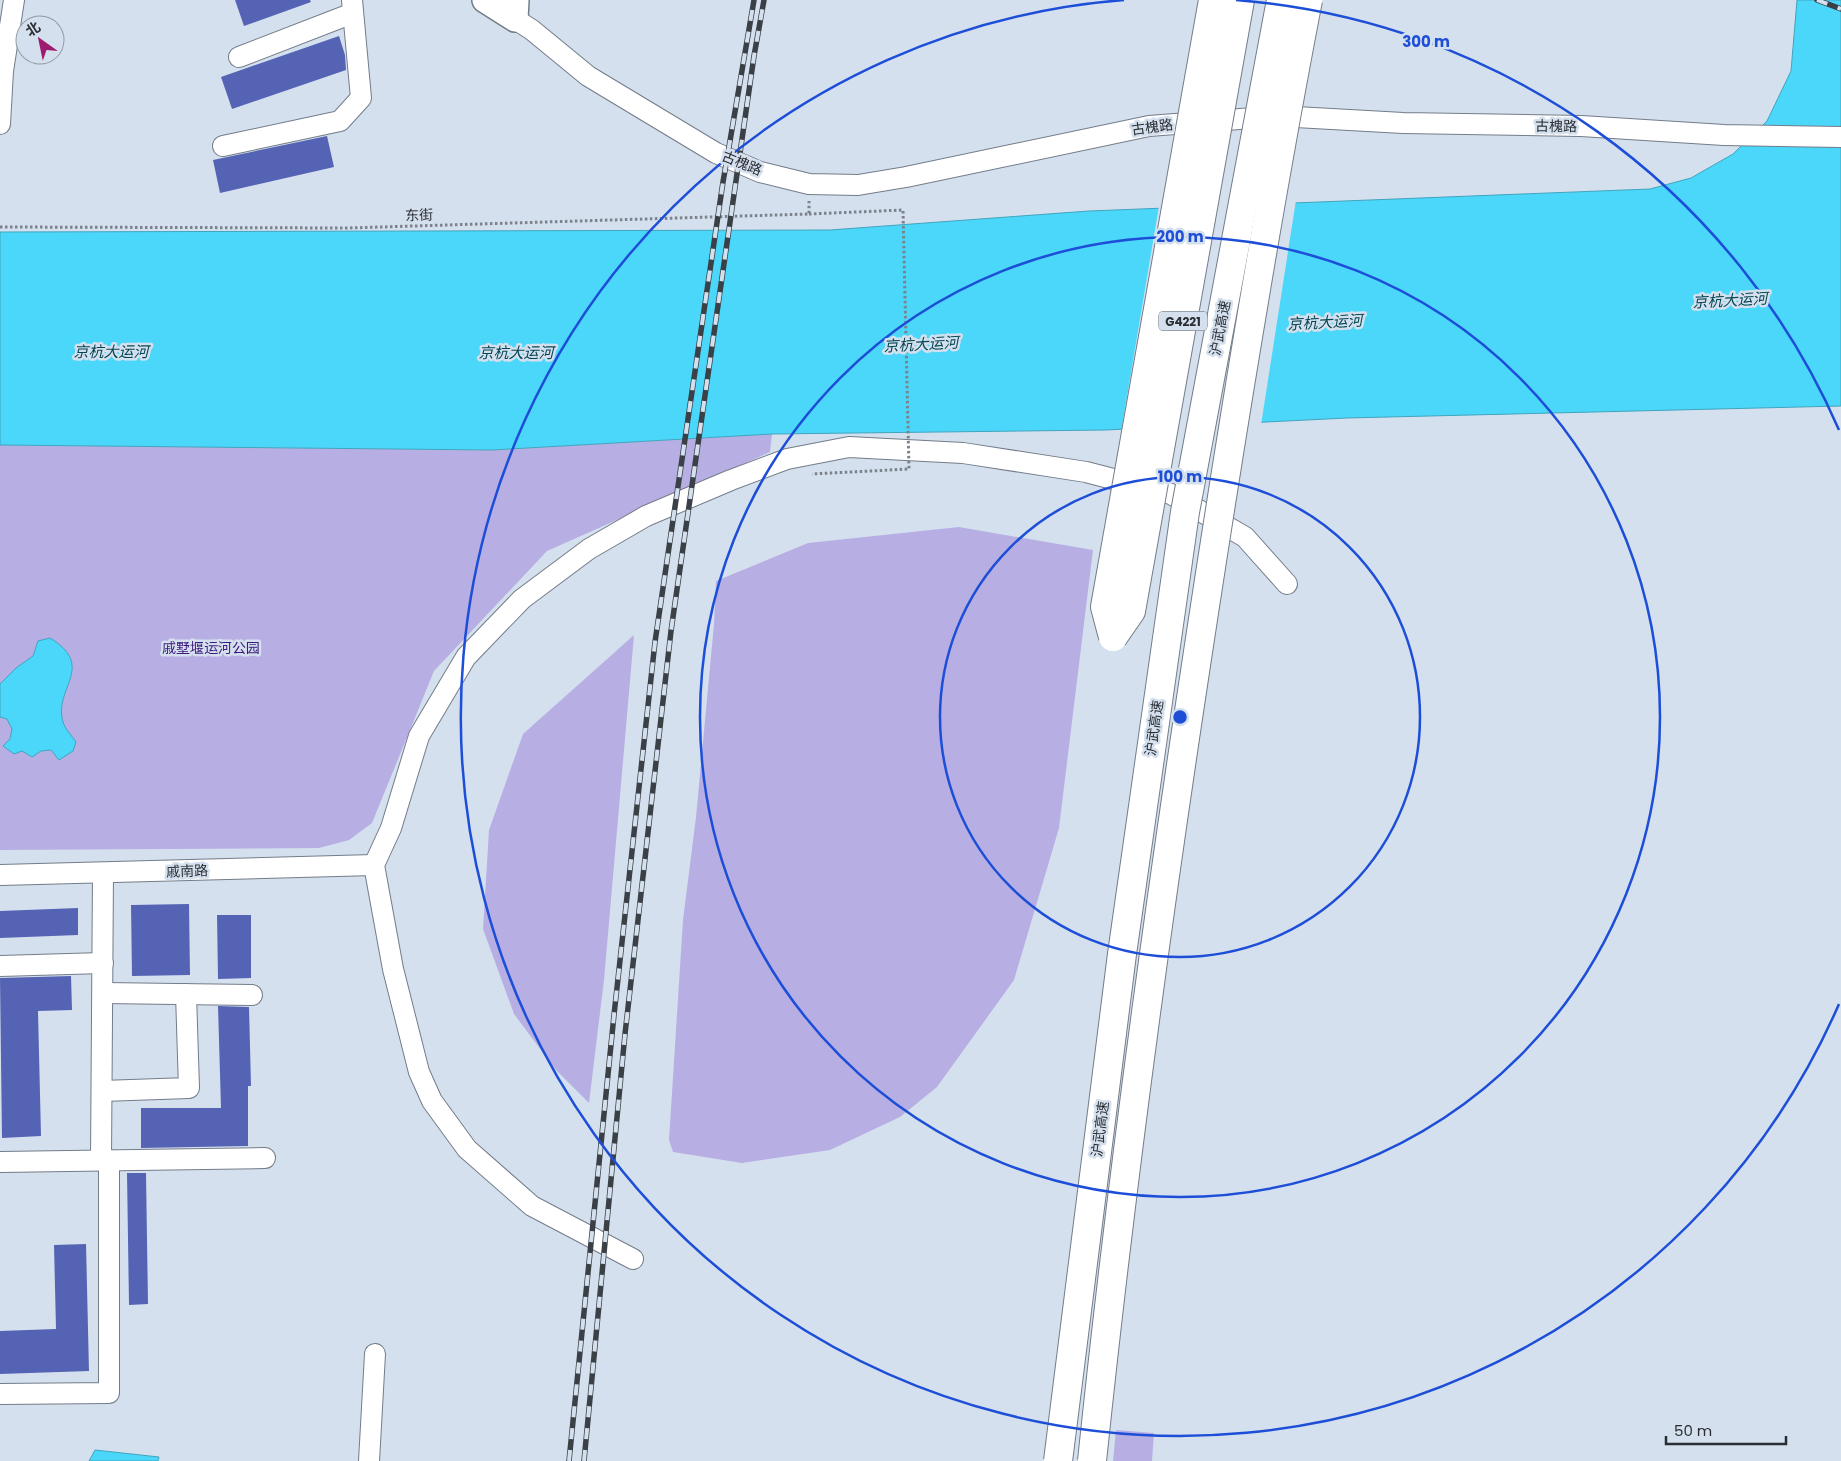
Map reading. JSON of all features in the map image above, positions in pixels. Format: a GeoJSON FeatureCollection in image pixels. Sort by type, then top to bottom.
{"type":"FeatureCollection","features":[{"type":"Feature","properties":{"kind":"highway","name":"G4221"},"geometry":{"type":"LineString","coordinates":[[1213,0],[1106,607],[1113,637],[1132,611],[1240,0]]}},
{"type":"Feature","properties":{"kind":"highway","name":"沪武高速"},"geometry":{"type":"LineString","coordinates":[[1058,1461],[1122,954],[1185,512],[1282,0]]}},
{"type":"Feature","properties":{"kind":"highway","name":"沪武高速"},"geometry":{"type":"LineString","coordinates":[[1092,1461],[1152,961],[1225,467],[1276,163],[1308,0]]}},
{"type":"Feature","properties":{"kind":"main road"},"geometry":{"type":"LineString","coordinates":[[488,1],[515,10]]}},
{"type":"Feature","properties":{"kind":"street"},"geometry":{"type":"LineString","coordinates":[[0,124],[3,71],[14,0]]}},
{"type":"Feature","properties":{"kind":"street"},"geometry":{"type":"LineString","coordinates":[[223,146],[340,121],[361,98],[352,7],[239,56]]}},
{"type":"Feature","properties":{"kind":"street","name":"古槐路"},"geometry":{"type":"LineString","coordinates":[[515,10],[532,30],[588,76],[716,153],[760,172],[809,184],[858,185],[906,177],[1149,126],[1278,116],[1403,123],[1581,126],[1724,135],[1841,137]]}},
{"type":"Feature","properties":{"kind":"street"},"geometry":{"type":"LineString","coordinates":[[633,1259],[532,1206],[468,1149],[432,1101],[419,1072],[393,969],[374,865],[391,828],[419,736],[466,657],[522,598],[589,549],[646,516],[731,480],[787,459],[849,448],[963,453],[1086,472],[1171,494],[1245,537],[1287,584]]}},
{"type":"Feature","properties":{"kind":"street","name":"戚南路"},"geometry":{"type":"LineString","coordinates":[[0,875],[374,865]]}},
{"type":"Feature","properties":{"kind":"street"},"geometry":{"type":"LineString","coordinates":[[0,1394],[109,1393],[102,1091],[104,873]]}},
{"type":"Feature","properties":{"kind":"street"},"geometry":{"type":"LineString","coordinates":[[0,966],[103,963]]}},
{"type":"Feature","properties":{"kind":"street"},"geometry":{"type":"LineString","coordinates":[[102,993],[252,995]]}},
{"type":"Feature","properties":{"kind":"street"},"geometry":{"type":"LineString","coordinates":[[102,1091],[189,1088],[186,994]]}},
{"type":"Feature","properties":{"kind":"street"},"geometry":{"type":"LineString","coordinates":[[0,1162],[265,1158]]}},
{"type":"Feature","properties":{"kind":"street"},"geometry":{"type":"LineString","coordinates":[[369,1461],[375,1354]]}},
{"type":"Feature","properties":{"kind":"path"},"geometry":{"type":"LineString","coordinates":[[809,184],[809,214]]}},
{"type":"Feature","properties":{"kind":"path","name":"东街"},"geometry":{"type":"LineString","coordinates":[[0,227],[348,228],[903,210],[909,470],[812,474]]}},
{"type":"Feature","properties":{"kind":"green space","name":"戚墅堰运河公园"},"geometry":{"type":"Polygon","coordinates":[[[772,434],[770,452],[547,551],[434,671],[372,823],[349,840],[319,848],[0,850],[0,445],[492,450],[772,434]]]}},
{"type":"Feature","properties":{"kind":"green space"},"geometry":{"type":"Polygon","coordinates":[[[959,527],[1093,550],[1059,828],[1014,980],[937,1087],[900,1117],[830,1150],[742,1163],[673,1152],[669,1140],[683,920],[696,817],[714,624],[716,581],[808,543],[959,527]]]}},
{"type":"Feature","properties":{"kind":"green space"},"geometry":{"type":"Polygon","coordinates":[[[634,635],[604,980],[589,1103],[556,1070],[514,1014],[483,929],[489,830],[523,734],[634,635]]]}},
{"type":"Feature","properties":{"kind":"green space"},"geometry":{"type":"Polygon","coordinates":[[[1116,1430],[1154,1433],[1152,1461],[1113,1461],[1116,1430]]]}},
{"type":"Feature","properties":{"kind":"water","name":"京杭大运河"},"geometry":{"type":"Polygon","coordinates":[[[1797,0],[1841,0],[1841,406],[1347,418],[1106,430],[772,434],[492,450],[0,445],[0,232],[830,230],[1089,211],[1650,189],[1691,178],[1733,154],[1767,121],[1791,71],[1797,0]]]}},
{"type":"Feature","properties":{"kind":"water"},"geometry":{"type":"Polygon","coordinates":[[[50,638],[64,649],[70,659],[72,668],[61,710],[64,725],[76,742],[73,751],[59,760],[51,750],[41,751],[32,757],[22,751],[14,754],[3,746],[10,739],[12,729],[7,719],[0,717],[0,684],[16,668],[33,656],[38,641],[50,638]]]}},
{"type":"Feature","properties":{"kind":"water"},"geometry":{"type":"Polygon","coordinates":[[[95,1450],[159,1457],[158,1461],[89,1461],[95,1450]]]}},
{"type":"Feature","properties":{"kind":"pier"},"geometry":{"type":"Polygon","coordinates":[[[1296,200],[1261,425],[1121,432],[1159,206],[1296,200]]]}},
{"type":"Feature","properties":{"kind":"building"},"geometry":{"type":"Polygon","coordinates":[[[235,0],[310,0],[311,2],[244,26],[235,0]]]}},
{"type":"Feature","properties":{"kind":"building"},"geometry":{"type":"Polygon","coordinates":[[[339,36],[345,55],[346,70],[232,109],[221,77],[339,36]]]}},
{"type":"Feature","properties":{"kind":"building"},"geometry":{"type":"Polygon","coordinates":[[[327,136],[334,167],[220,193],[213,160],[327,136]]]}},
{"type":"Feature","properties":{"kind":"building"},"geometry":{"type":"Polygon","coordinates":[[[189,904],[190,975],[132,976],[131,905],[189,904]]]}},
{"type":"Feature","properties":{"kind":"building"},"geometry":{"type":"Polygon","coordinates":[[[78,908],[78,935],[0,938],[0,911],[78,908]]]}},
{"type":"Feature","properties":{"kind":"building"},"geometry":{"type":"Polygon","coordinates":[[[217,915],[251,915],[251,978],[218,979],[217,915]]]}},
{"type":"Feature","properties":{"kind":"building"},"geometry":{"type":"Polygon","coordinates":[[[71,976],[72,1010],[38,1011],[41,1136],[2,1138],[0,978],[71,976]]]}},
{"type":"Feature","properties":{"kind":"building"},"geometry":{"type":"Polygon","coordinates":[[[218,1006],[249,1007],[251,1086],[248,1086],[248,1146],[141,1148],[141,1108],[221,1108],[218,1006]]]}},
{"type":"Feature","properties":{"kind":"building"},"geometry":{"type":"Polygon","coordinates":[[[127,1173],[146,1173],[148,1304],[129,1305],[127,1173]]]}},
{"type":"Feature","properties":{"kind":"building"},"geometry":{"type":"Polygon","coordinates":[[[86,1244],[89,1371],[0,1374],[0,1331],[56,1329],[54,1245],[86,1244]]]}},
{"type":"Feature","properties":{"kind":"railway"},"geometry":{"type":"LineString","coordinates":[[569,1461],[614,1015],[655,642],[723,182],[754,0]]}},
{"type":"Feature","properties":{"kind":"railway"},"geometry":{"type":"LineString","coordinates":[[584,1461],[625,1034],[671,631],[754,56],[764,0]]}},
{"type":"Feature","properties":{"kind":"railway"},"geometry":{"type":"LineString","coordinates":[[1817,0],[1841,9]]}}]}
